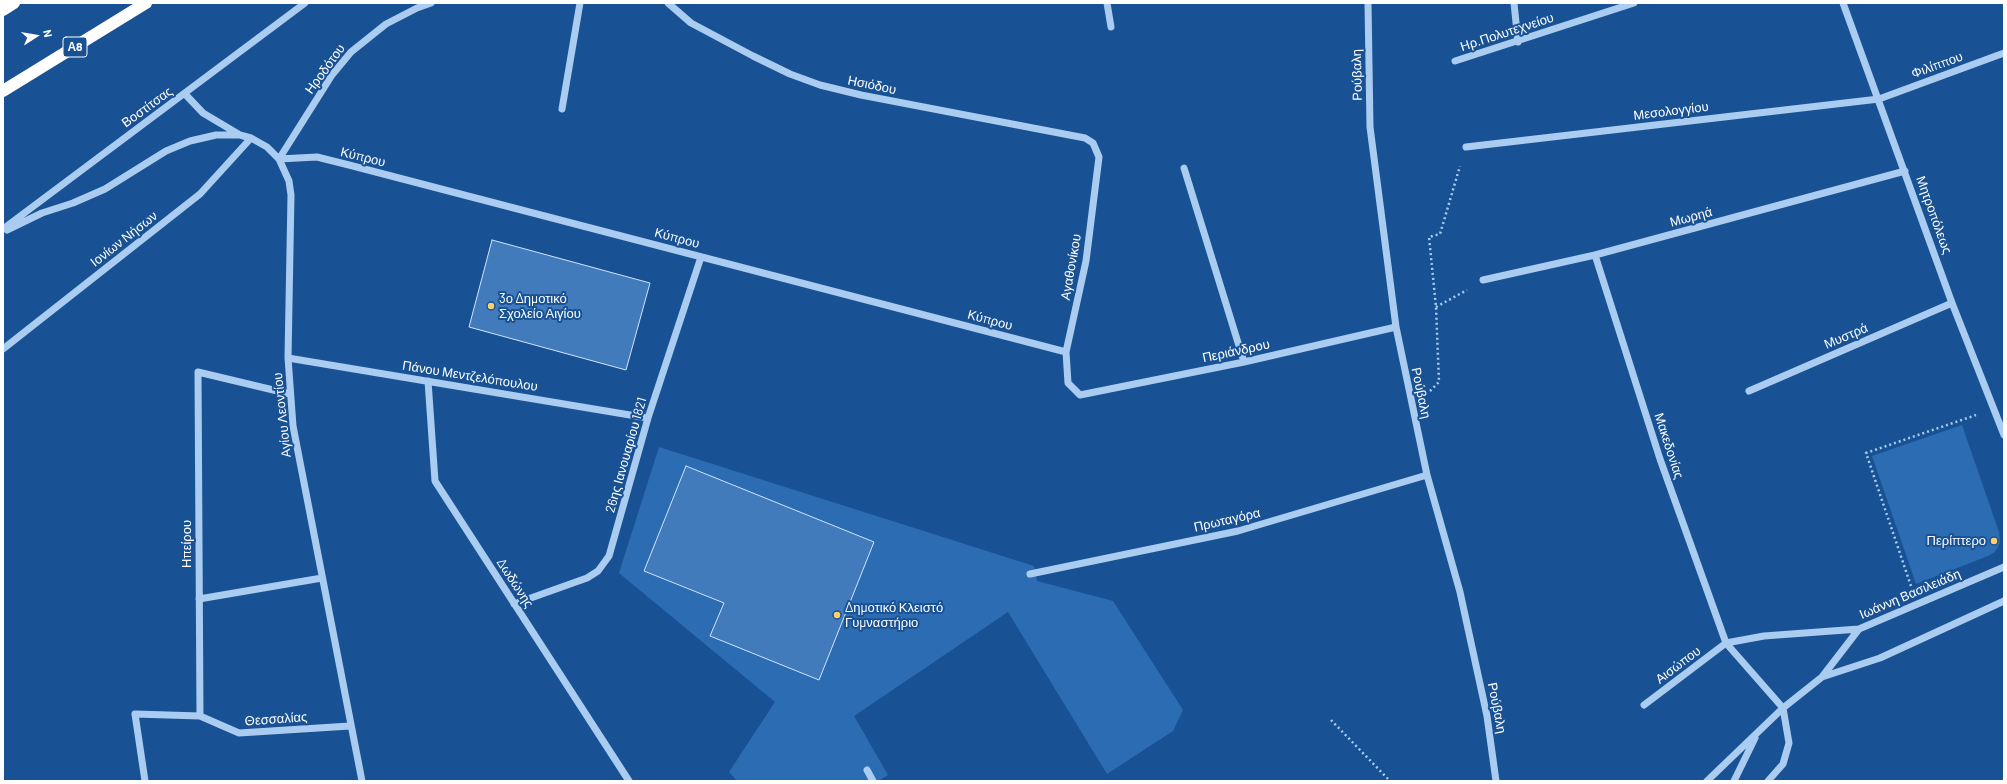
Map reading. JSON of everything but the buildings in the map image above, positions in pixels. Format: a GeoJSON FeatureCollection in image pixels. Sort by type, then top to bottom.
{"type":"FeatureCollection","features":[{"type":"Feature","properties":{"kind":"highway"},"geometry":{"type":"LineString","coordinates":[[3,10],[14,3]]}},
{"type":"Feature","properties":{"kind":"highway","name":"Α8"},"geometry":{"type":"LineString","coordinates":[[3,91],[146,3]]}},
{"type":"Feature","properties":{"kind":"street","name":"Βοστίτσας"},"geometry":{"type":"LineString","coordinates":[[3,231],[305,3]]}},
{"type":"Feature","properties":{"kind":"street","name":"Ηροδότου"},"geometry":{"type":"LineString","coordinates":[[279,159],[332,75],[351,52],[386,24],[417,8],[431,3]]}},
{"type":"Feature","properties":{"kind":"street"},"geometry":{"type":"LineString","coordinates":[[562,110],[580,3]]}},
{"type":"Feature","properties":{"kind":"street","name":"Ησιόδου"},"geometry":{"type":"LineString","coordinates":[[668,3],[691,23],[790,74],[820,85],[861,96],[1090,141]]}},
{"type":"Feature","properties":{"kind":"street"},"geometry":{"type":"LineString","coordinates":[[1107,3],[1111,27]]}},
{"type":"Feature","properties":{"kind":"street","name":"Ρούβαλη"},"geometry":{"type":"LineString","coordinates":[[1368,3],[1370,127],[1396,327],[1427,475],[1460,592],[1487,716],[1496,781]]}},
{"type":"Feature","properties":{"kind":"street"},"geometry":{"type":"LineString","coordinates":[[1514,3],[1518,42]]}},
{"type":"Feature","properties":{"kind":"street","name":"Ηρ.Πολυτεχνείου"},"geometry":{"type":"LineString","coordinates":[[1455,61],[1518,42],[1634,3]]}},
{"type":"Feature","properties":{"kind":"street","name":"Μητροπόλεως"},"geometry":{"type":"LineString","coordinates":[[1843,3],[1952,303],[2004,435]]}},
{"type":"Feature","properties":{"kind":"street","name":"Φιλίππου"},"geometry":{"type":"LineString","coordinates":[[1879,99],[2004,53]]}},
{"type":"Feature","properties":{"kind":"street","name":"Αγίου Λεοντίου"},"geometry":{"type":"LineString","coordinates":[[185,94],[203,113],[240,135],[251,138],[267,147],[279,159],[286,172],[291,190],[288,358],[295,438],[350,726],[362,781]]}},
{"type":"Feature","properties":{"kind":"street","name":"Μεσολογγίου"},"geometry":{"type":"LineString","coordinates":[[1466,147],[1879,99]]}},
{"type":"Feature","properties":{"kind":"street"},"geometry":{"type":"LineString","coordinates":[[3,231],[42,213],[73,203],[105,188],[166,152],[190,141],[216,135],[240,135]]}},
{"type":"Feature","properties":{"kind":"street","name":"Ιονίων Νήσων"},"geometry":{"type":"LineString","coordinates":[[3,349],[200,194],[251,138]]}},
{"type":"Feature","properties":{"kind":"street","name":"Αγαθονίκου"},"geometry":{"type":"LineString","coordinates":[[1080,395],[1068,383],[1066,352],[1086,261],[1099,157],[1096,145],[1090,141]]}},
{"type":"Feature","properties":{"kind":"street","name":"Κύπρου"},"geometry":{"type":"LineString","coordinates":[[279,159],[317,158],[1066,352]]}},
{"type":"Feature","properties":{"kind":"street"},"geometry":{"type":"LineString","coordinates":[[1184,168],[1244,362]]}},
{"type":"Feature","properties":{"kind":"street","name":"Μωρηά"},"geometry":{"type":"LineString","coordinates":[[1483,280],[1595,255],[1905,171]]}},
{"type":"Feature","properties":{"kind":"street","name":"Μακεδονίας"},"geometry":{"type":"LineString","coordinates":[[1595,255],[1660,459],[1726,643],[1783,708]]}},
{"type":"Feature","properties":{"kind":"street","name":"26ης Ιανουαρίου 1821"},"geometry":{"type":"LineString","coordinates":[[514,604],[586,578],[598,571],[609,556],[648,418],[701,257]]}},
{"type":"Feature","properties":{"kind":"street","name":"Μυστρά"},"geometry":{"type":"LineString","coordinates":[[1749,391],[1952,303]]}},
{"type":"Feature","properties":{"kind":"street","name":"Περιάνδρου"},"geometry":{"type":"LineString","coordinates":[[1080,395],[1244,362],[1396,327]]}},
{"type":"Feature","properties":{"kind":"street","name":"Πάνου Μεντζελόπουλου"},"geometry":{"type":"LineString","coordinates":[[288,358],[648,418]]}},
{"type":"Feature","properties":{"kind":"street","name":"Ηπείρου"},"geometry":{"type":"LineString","coordinates":[[200,716],[198,372],[290,394]]}},
{"type":"Feature","properties":{"kind":"street","name":"Δωδώνης"},"geometry":{"type":"LineString","coordinates":[[428,381],[435,481],[629,781]]}},
{"type":"Feature","properties":{"kind":"street","name":"Πρωταγόρα"},"geometry":{"type":"LineString","coordinates":[[1030,574],[1238,531],[1427,475]]}},
{"type":"Feature","properties":{"kind":"street","name":"Ιωάννη Βασιλειάδη"},"geometry":{"type":"LineString","coordinates":[[1707,781],[1783,708],[1822,677],[1860,628],[2004,567]]}},
{"type":"Feature","properties":{"kind":"street"},"geometry":{"type":"LineString","coordinates":[[199,599],[322,578]]}},
{"type":"Feature","properties":{"kind":"street","name":"Ιωάννη Βασιλειάδη"},"geometry":{"type":"LineString","coordinates":[[1822,677],[1880,658],[2004,601]]}},
{"type":"Feature","properties":{"kind":"street"},"geometry":{"type":"LineString","coordinates":[[1726,643],[1764,636],[1860,628]]}},
{"type":"Feature","properties":{"kind":"street","name":"Αισώπου"},"geometry":{"type":"LineString","coordinates":[[1644,705],[1726,643]]}},
{"type":"Feature","properties":{"kind":"street"},"geometry":{"type":"LineString","coordinates":[[1768,781],[1783,764],[1788,743],[1783,708]]}},
{"type":"Feature","properties":{"kind":"street","name":"Θεσσαλίας"},"geometry":{"type":"LineString","coordinates":[[145,781],[135,714],[200,716],[239,733],[350,726]]}},
{"type":"Feature","properties":{"kind":"street"},"geometry":{"type":"LineString","coordinates":[[1734,781],[1757,734]]}},
{"type":"Feature","properties":{"kind":"street"},"geometry":{"type":"LineString","coordinates":[[868,770],[873,781]]}},
{"type":"Feature","properties":{"kind":"path"},"geometry":{"type":"LineString","coordinates":[[1439,382],[1436,307],[1429,237],[1440,234],[1466,147]]}},
{"type":"Feature","properties":{"kind":"path"},"geometry":{"type":"LineString","coordinates":[[1436,307],[1483,280]]}},
{"type":"Feature","properties":{"kind":"path"},"geometry":{"type":"LineString","coordinates":[[1916,604],[1866,453],[1993,410]]}},
{"type":"Feature","properties":{"kind":"path"},"geometry":{"type":"LineString","coordinates":[[1331,720],[1390,781]]}},
{"type":"Feature","properties":{"kind":"shaded area"},"geometry":{"type":"Polygon","coordinates":[[[1962,425],[1999,532],[2000,543],[1995,552],[1988,556],[1916,584],[1872,456],[1962,425]]]}},
{"type":"Feature","properties":{"kind":"shaded area","name":"Δημοτικό Κλειστό Γυμναστήριο"},"geometry":{"type":"Polygon","coordinates":[[[659,447],[1034,566],[1037,581],[1113,601],[1183,710],[1173,731],[1107,774],[1008,612],[854,716],[888,775],[878,781],[737,781],[729,772],[775,702],[619,573],[659,447]]]}},
{"type":"Feature","properties":{"kind":"place","name":"3ο Δημοτικό Σχολείο Αιγίου"},"geometry":{"type":"Point","coordinates":[491,306]}},
{"type":"Feature","properties":{"kind":"place","name":"Περίπτερο"},"geometry":{"type":"Point","coordinates":[1994,541]}},
{"type":"Feature","properties":{"kind":"place","name":"Δημοτικό Κλειστό Γυμναστήριο"},"geometry":{"type":"Point","coordinates":[837,615]}}]}
